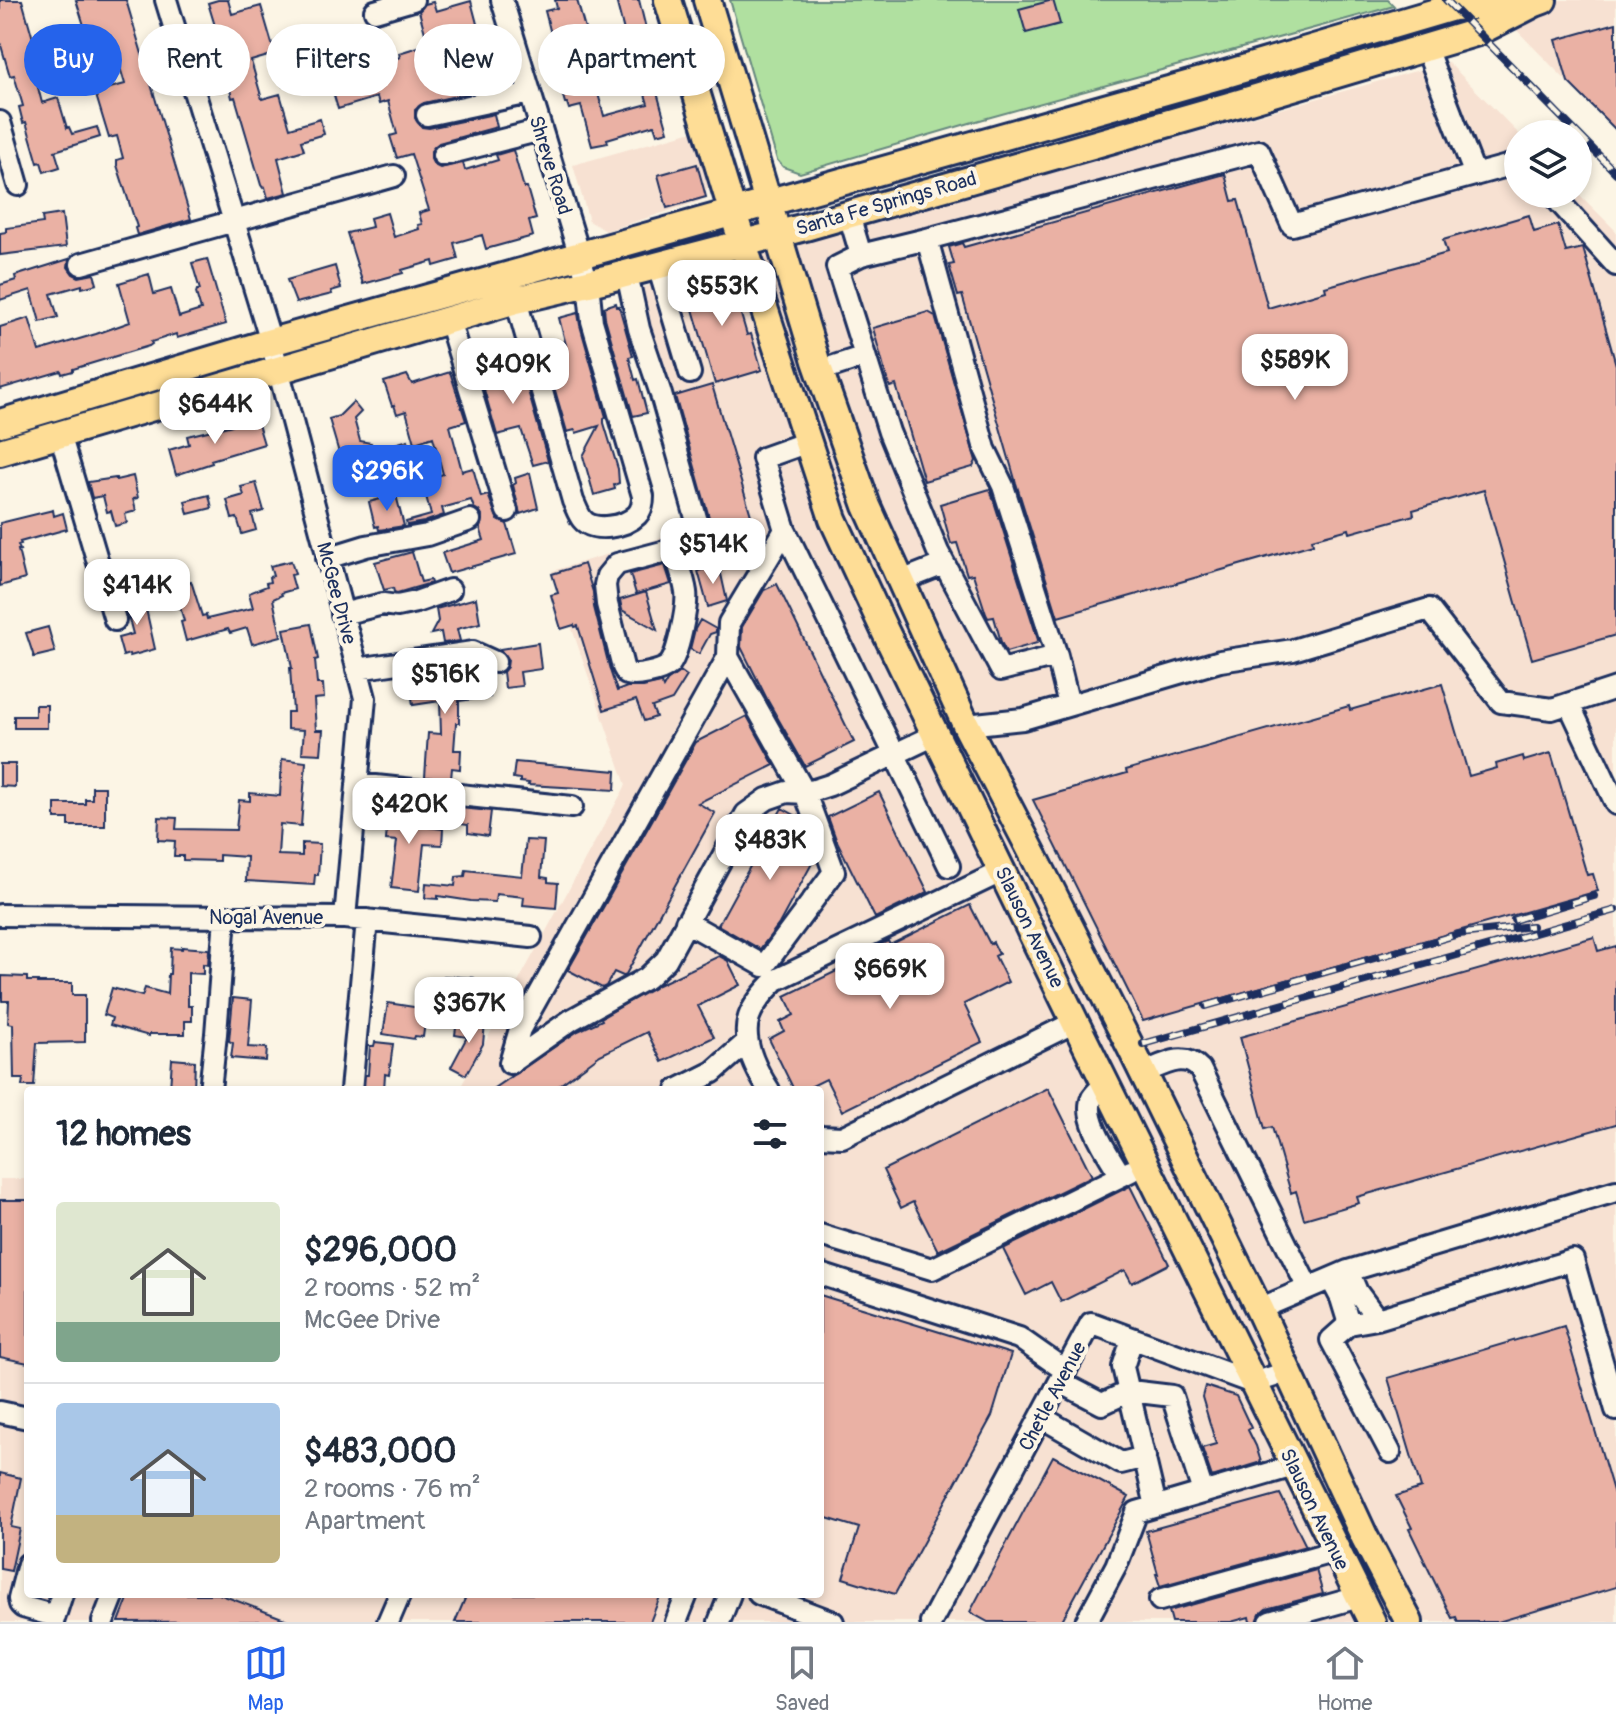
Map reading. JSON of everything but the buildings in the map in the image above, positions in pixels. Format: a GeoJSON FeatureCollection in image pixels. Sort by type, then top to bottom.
{"type":"FeatureCollection","features":[{"type":"Feature","properties":{"kind":"main road","name":"Slauson Avenue"},"geometry":{"type":"LineString","coordinates":[[668,0],[742,243],[833,519],[1075,1022],[1372,1622]]}},
{"type":"Feature","properties":{"kind":"main road","name":"Slauson Avenue"},"geometry":{"type":"LineString","coordinates":[[707,0],[819,371],[867,506],[966,725],[1143,1073],[1259,1309],[1365,1538],[1409,1622]]}},
{"type":"Feature","properties":{"kind":"main road","name":"Santa Fe Springs Road"},"geometry":{"type":"LineString","coordinates":[[0,452],[516,300],[849,215],[1236,104],[1478,32],[1539,1]]}},
{"type":"Feature","properties":{"kind":"main road","name":"Santa Fe Springs Road"},"geometry":{"type":"LineString","coordinates":[[0,423],[271,342],[1226,74],[1453,7],[1539,1]]}},
{"type":"Feature","properties":{"kind":"main road"},"geometry":{"type":"LineString","coordinates":[[1226,74],[1236,104]]}},
{"type":"Feature","properties":{"kind":"main road"},"geometry":{"type":"LineString","coordinates":[[935,735],[966,725]]}},
{"type":"Feature","properties":{"kind":"main road"},"geometry":{"type":"LineString","coordinates":[[1003,871],[1035,858]]}},
{"type":"Feature","properties":{"kind":"street","name":"McGee Drive"},"geometry":{"type":"LineString","coordinates":[[166,0],[271,342],[365,698],[345,918]]}},
{"type":"Feature","properties":{"kind":"street"},"geometry":{"type":"LineString","coordinates":[[375,11],[413,0]]}},
{"type":"Feature","properties":{"kind":"street","name":"Shreve Road"},"geometry":{"type":"LineString","coordinates":[[502,0],[588,283],[592,321],[643,496],[636,517],[598,528],[580,518],[516,300]]}},
{"type":"Feature","properties":{"kind":"street"},"geometry":{"type":"LineString","coordinates":[[1426,48],[1475,175]]}},
{"type":"Feature","properties":{"kind":"street"},"geometry":{"type":"LineString","coordinates":[[427,115],[530,93]]}},
{"type":"Feature","properties":{"kind":"street"},"geometry":{"type":"LineString","coordinates":[[0,122],[18,185]]}},
{"type":"Feature","properties":{"kind":"street"},"geometry":{"type":"LineString","coordinates":[[443,155],[541,130]]}},
{"type":"Feature","properties":{"kind":"street"},"geometry":{"type":"LineString","coordinates":[[1057,656],[1001,670],[944,564],[889,432],[837,267],[861,255],[1259,151],[1292,225],[1504,167]]}},
{"type":"Feature","properties":{"kind":"street"},"geometry":{"type":"LineString","coordinates":[[81,264],[394,176]]}},
{"type":"Feature","properties":{"kind":"street"},"geometry":{"type":"LineString","coordinates":[[1565,208],[1616,265]]}},
{"type":"Feature","properties":{"kind":"street"},"geometry":{"type":"LineString","coordinates":[[849,215],[861,255]]}},
{"type":"Feature","properties":{"kind":"street"},"geometry":{"type":"LineString","coordinates":[[927,239],[985,449],[1003,486],[1057,656],[1069,705]]}},
{"type":"Feature","properties":{"kind":"street"},"geometry":{"type":"LineString","coordinates":[[658,266],[690,373]]}},
{"type":"Feature","properties":{"kind":"street"},"geometry":{"type":"LineString","coordinates":[[627,274],[639,329],[698,525],[689,545],[617,564],[607,576],[607,604],[627,674],[633,676],[666,668],[674,657],[683,624],[686,593],[674,549]]}},
{"type":"Feature","properties":{"kind":"street"},"geometry":{"type":"LineString","coordinates":[[449,320],[507,511]]}},
{"type":"Feature","properties":{"kind":"street"},"geometry":{"type":"LineString","coordinates":[[819,371],[865,356]]}},
{"type":"Feature","properties":{"kind":"street"},"geometry":{"type":"LineString","coordinates":[[60,434],[115,620]]}},
{"type":"Feature","properties":{"kind":"street"},"geometry":{"type":"LineString","coordinates":[[808,442],[763,458],[785,530],[949,866]]}},
{"type":"Feature","properties":{"kind":"street"},"geometry":{"type":"LineString","coordinates":[[327,558],[366,546],[427,535],[470,520]]}},
{"type":"Feature","properties":{"kind":"street"},"geometry":{"type":"LineString","coordinates":[[785,530],[729,623],[728,657],[520,1029],[510,1063],[571,1020],[647,978],[666,960],[746,814],[767,799],[787,792],[805,793],[830,785],[935,735]]}},
{"type":"Feature","properties":{"kind":"street"},"geometry":{"type":"LineString","coordinates":[[901,581],[944,564]]}},
{"type":"Feature","properties":{"kind":"street"},"geometry":{"type":"LineString","coordinates":[[342,614],[383,604],[397,606],[416,602],[450,590]]}},
{"type":"Feature","properties":{"kind":"street"},"geometry":{"type":"LineString","coordinates":[[966,725],[1023,719],[1220,661],[1293,650],[1429,609],[1501,702],[1552,709],[1616,688]]}},
{"type":"Feature","properties":{"kind":"street"},"geometry":{"type":"LineString","coordinates":[[357,669],[473,652],[495,662]]}},
{"type":"Feature","properties":{"kind":"street"},"geometry":{"type":"LineString","coordinates":[[686,922],[764,966],[834,872],[805,793],[728,657]]}},
{"type":"Feature","properties":{"kind":"street"},"geometry":{"type":"LineString","coordinates":[[1569,704],[1616,804]]}},
{"type":"Feature","properties":{"kind":"street"},"geometry":{"type":"LineString","coordinates":[[357,784],[572,807]]}},
{"type":"Feature","properties":{"kind":"street"},"geometry":{"type":"LineString","coordinates":[[766,1086],[756,1070],[747,1042],[749,1017],[764,992],[776,980],[1003,871]]}},
{"type":"Feature","properties":{"kind":"street","name":"Nogal Avenue"},"geometry":{"type":"LineString","coordinates":[[0,915],[345,918],[531,937]]}},
{"type":"Feature","properties":{"kind":"street"},"geometry":{"type":"LineString","coordinates":[[210,1086],[225,917]]}},
{"type":"Feature","properties":{"kind":"street"},"geometry":{"type":"LineString","coordinates":[[351,1086],[367,920]]}},
{"type":"Feature","properties":{"kind":"street"},"geometry":{"type":"LineString","coordinates":[[824,1136],[842,1137],[1075,1022]]}},
{"type":"Feature","properties":{"kind":"street"},"geometry":{"type":"LineString","coordinates":[[685,1086],[713,1072],[747,1042]]}},
{"type":"Feature","properties":{"kind":"street"},"geometry":{"type":"LineString","coordinates":[[1143,1073],[1174,1060],[1185,1059],[1194,1062],[1200,1069],[1308,1288]]}},
{"type":"Feature","properties":{"kind":"street"},"geometry":{"type":"LineString","coordinates":[[1106,1083],[1092,1098],[1090,1110],[1093,1125],[1121,1176]]}},
{"type":"Feature","properties":{"kind":"street"},"geometry":{"type":"LineString","coordinates":[[824,1236],[932,1269],[1145,1165]]}},
{"type":"Feature","properties":{"kind":"street"},"geometry":{"type":"LineString","coordinates":[[1259,1309],[1339,1275],[1616,1191]]}},
{"type":"Feature","properties":{"kind":"street"},"geometry":{"type":"LineString","coordinates":[[1390,1452],[1331,1340],[1349,1324],[1377,1319],[1573,1260],[1616,1410]]}},
{"type":"Feature","properties":{"kind":"street"},"geometry":{"type":"LineString","coordinates":[[824,1275],[1019,1338],[1102,1404],[1130,1391],[1172,1396],[1203,1492]]}},
{"type":"Feature","properties":{"kind":"street"},"geometry":{"type":"LineString","coordinates":[[1339,1275],[1357,1292],[1377,1319]]}},
{"type":"Feature","properties":{"kind":"street"},"geometry":{"type":"LineString","coordinates":[[1339,1275],[1341,1298],[1349,1324]]}},
{"type":"Feature","properties":{"kind":"street","name":"Chetle Avenue"},"geometry":{"type":"LineString","coordinates":[[935,1621],[1091,1323],[1253,1383]]}},
{"type":"Feature","properties":{"kind":"street"},"geometry":{"type":"LineString","coordinates":[[1132,1339],[1123,1367],[1156,1506]]}},
{"type":"Feature","properties":{"kind":"street"},"geometry":{"type":"LineString","coordinates":[[1253,1383],[1287,1372]]}},
{"type":"Feature","properties":{"kind":"street"},"geometry":{"type":"LineString","coordinates":[[0,1412],[24,1417]]}},
{"type":"Feature","properties":{"kind":"street"},"geometry":{"type":"LineString","coordinates":[[1041,1417],[1121,1463],[1145,1457]]}},
{"type":"Feature","properties":{"kind":"street"},"geometry":{"type":"LineString","coordinates":[[1086,1622],[1116,1566],[1137,1512],[1294,1466]]}},
{"type":"Feature","properties":{"kind":"street"},"geometry":{"type":"LineString","coordinates":[[1160,1600],[1336,1551]]}},
{"type":"Feature","properties":{"kind":"street"},"geometry":{"type":"LineString","coordinates":[[24,1580],[19,1599],[23,1607],[54,1619],[61,1598]]}},
{"type":"Feature","properties":{"kind":"street"},"geometry":{"type":"LineString","coordinates":[[1270,1622],[1359,1597]]}},
{"type":"Feature","properties":{"kind":"street"},"geometry":{"type":"LineString","coordinates":[[103,1622],[112,1598]]}},
{"type":"Feature","properties":{"kind":"street"},"geometry":{"type":"LineString","coordinates":[[388,1622],[398,1598]]}},
{"type":"Feature","properties":{"kind":"street"},"geometry":{"type":"LineString","coordinates":[[676,1622],[685,1598]]}},
{"type":"Feature","properties":{"kind":"street"},"geometry":{"type":"LineString","coordinates":[[719,1622],[728,1598]]}},
{"type":"Feature","properties":{"kind":"street"},"geometry":{"type":"LineString","coordinates":[[770,1598],[833,1622]]}},
{"type":"Feature","properties":{"kind":"shaded area"},"geometry":{"type":"Polygon","coordinates":[[[1487,0],[1616,0],[1616,131],[1487,0]]]}},
{"type":"Feature","properties":{"kind":"shaded area"},"geometry":{"type":"Polygon","coordinates":[[[1448,62],[1505,120],[1504,208],[1592,207],[1616,231],[1616,1622],[0,1622],[0,1179],[24,1179],[24,1598],[824,1598],[824,1086],[461,1086],[626,785],[552,571],[681,532],[687,521],[619,294],[1448,62]]]}},
{"type":"Feature","properties":{"kind":"shaded area"},"geometry":{"type":"Polygon","coordinates":[[[693,131],[708,187],[700,201],[606,231],[589,221],[573,165],[693,131]]]}},
{"type":"Feature","properties":{"kind":"green space"},"geometry":{"type":"Polygon","coordinates":[[[730,0],[1388,0],[1394,6],[800,173],[783,167],[777,160],[730,0]]]}},
{"type":"Feature","properties":{"kind":"railway"},"geometry":{"type":"LineString","coordinates":[[1446,0],[1564,120]]}},
{"type":"Feature","properties":{"kind":"railway"},"geometry":{"type":"LineString","coordinates":[[1592,148],[1616,173]]}},
{"type":"Feature","properties":{"kind":"railway"},"geometry":{"type":"LineString","coordinates":[[1514,920],[1594,896]]}},
{"type":"Feature","properties":{"kind":"railway"},"geometry":{"type":"LineString","coordinates":[[1143,1044],[1616,910]]}},
{"type":"Feature","properties":{"kind":"railway"},"geometry":{"type":"LineString","coordinates":[[1206,1006],[1459,934],[1532,926]]}}]}
